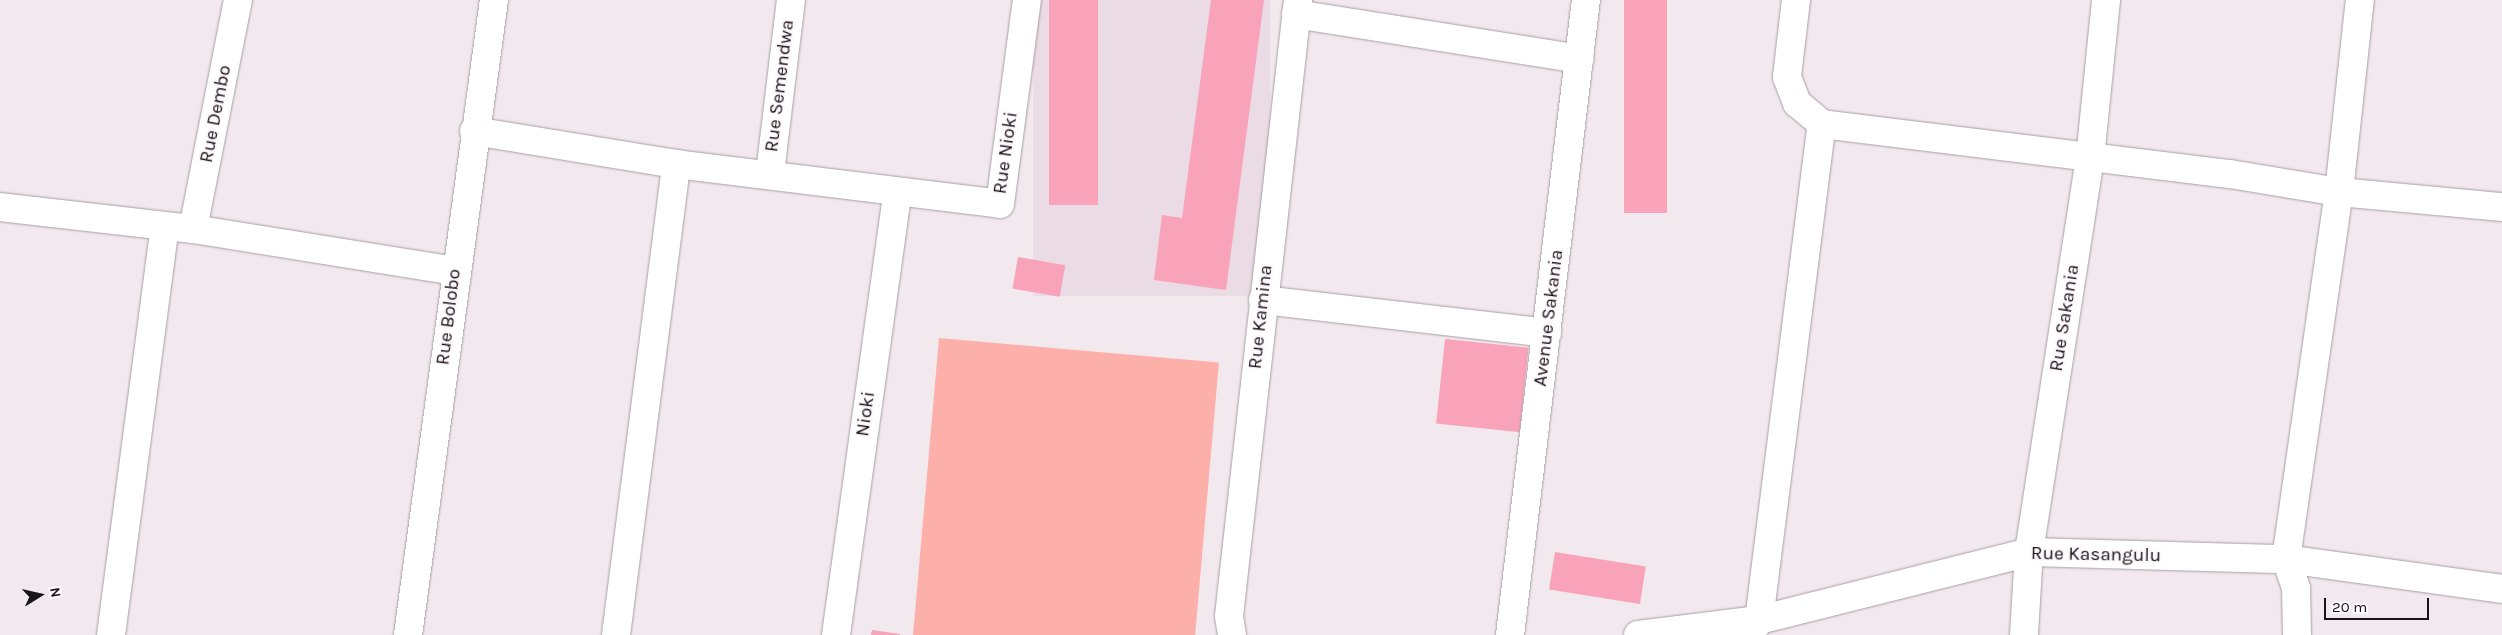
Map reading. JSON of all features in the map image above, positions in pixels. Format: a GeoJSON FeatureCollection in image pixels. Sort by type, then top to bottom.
{"type":"FeatureCollection","features":[{"type":"Feature","properties":{"kind":"street","name":"Rue Dembo"},"geometry":{"type":"LineString","coordinates":[[193,229],[238,0]]}},
{"type":"Feature","properties":{"kind":"street","name":"Rue Bolobo"},"geometry":{"type":"LineString","coordinates":[[408,635],[455,271],[494,0]]}},
{"type":"Feature","properties":{"kind":"street","name":"Rue Semendwa"},"geometry":{"type":"LineString","coordinates":[[770,173],[791,0]]}},
{"type":"Feature","properties":{"kind":"street","name":"Rue Nioki"},"geometry":{"type":"LineString","coordinates":[[897,193],[1000,204],[1027,0]]}},
{"type":"Feature","properties":{"kind":"street","name":"Avenue Sakania"},"geometry":{"type":"LineString","coordinates":[[1510,635],[1586,0]]}},
{"type":"Feature","properties":{"kind":"street"},"geometry":{"type":"LineString","coordinates":[[1796,0],[1787,77],[1797,103],[1822,124],[2339,192],[2502,207]]}},
{"type":"Feature","properties":{"kind":"street","name":"Rue Sakania"},"geometry":{"type":"LineString","coordinates":[[2024,635],[2029,552],[2090,158],[2106,0]]}},
{"type":"Feature","properties":{"kind":"street"},"geometry":{"type":"LineString","coordinates":[[2297,635],[2296,588],[2286,559],[2339,192],[2360,0]]}},
{"type":"Feature","properties":{"kind":"street"},"geometry":{"type":"LineString","coordinates":[[1297,7],[1580,59]]}},
{"type":"Feature","properties":{"kind":"street","name":"Rue Kamina"},"geometry":{"type":"LineString","coordinates":[[1232,635],[1229,616],[1297,7]]}},
{"type":"Feature","properties":{"kind":"street"},"geometry":{"type":"LineString","coordinates":[[1754,628],[1822,124]]}},
{"type":"Feature","properties":{"kind":"street"},"geometry":{"type":"LineString","coordinates":[[474,131],[676,164],[770,173],[897,193]]}},
{"type":"Feature","properties":{"kind":"street"},"geometry":{"type":"LineString","coordinates":[[616,635],[676,164]]}},
{"type":"Feature","properties":{"kind":"street","name":"Nioki"},"geometry":{"type":"LineString","coordinates":[[836,635],[897,193]]}},
{"type":"Feature","properties":{"kind":"street"},"geometry":{"type":"LineString","coordinates":[[0,207],[193,229],[455,271]]}},
{"type":"Feature","properties":{"kind":"street"},"geometry":{"type":"LineString","coordinates":[[111,635],[165,227]]}},
{"type":"Feature","properties":{"kind":"street"},"geometry":{"type":"LineString","coordinates":[[1263,300],[1547,333]]}},
{"type":"Feature","properties":{"kind":"street","name":"Rue Kasangulu"},"geometry":{"type":"LineString","coordinates":[[1638,635],[1754,628],[2029,552],[2286,559],[2502,589]]}},
{"type":"Feature","properties":{"kind":"shaded area"},"geometry":{"type":"Polygon","coordinates":[[[1033,0],[1270,0],[1270,296],[1033,296],[1033,0]]]}},
{"type":"Feature","properties":{"kind":"shaded area"},"geometry":{"type":"Polygon","coordinates":[[[939,338],[1219,362],[1195,635],[913,635],[939,338]]]}},
{"type":"Feature","properties":{"kind":"building"},"geometry":{"type":"Polygon","coordinates":[[[1049,0],[1098,0],[1098,205],[1049,205],[1049,0]]]}},
{"type":"Feature","properties":{"kind":"building"},"geometry":{"type":"Polygon","coordinates":[[[1211,0],[1264,0],[1226,290],[1154,280],[1162,215],[1182,218],[1211,0]]]}},
{"type":"Feature","properties":{"kind":"building"},"geometry":{"type":"Polygon","coordinates":[[[1624,0],[1667,0],[1667,213],[1624,213],[1624,0]]]}},
{"type":"Feature","properties":{"kind":"building"},"geometry":{"type":"Polygon","coordinates":[[[1018,257],[1065,265],[1060,297],[1012,289],[1018,257]]]}},
{"type":"Feature","properties":{"kind":"building"},"geometry":{"type":"Polygon","coordinates":[[[1445,339],[1529,348],[1520,432],[1436,424],[1445,339]]]}},
{"type":"Feature","properties":{"kind":"building"},"geometry":{"type":"Polygon","coordinates":[[[1555,552],[1646,566],[1640,604],[1549,590],[1555,552]]]}},
{"type":"Feature","properties":{"kind":"building"},"geometry":{"type":"Polygon","coordinates":[[[872,630],[900,634],[900,635],[871,635],[872,630]]]}}]}
